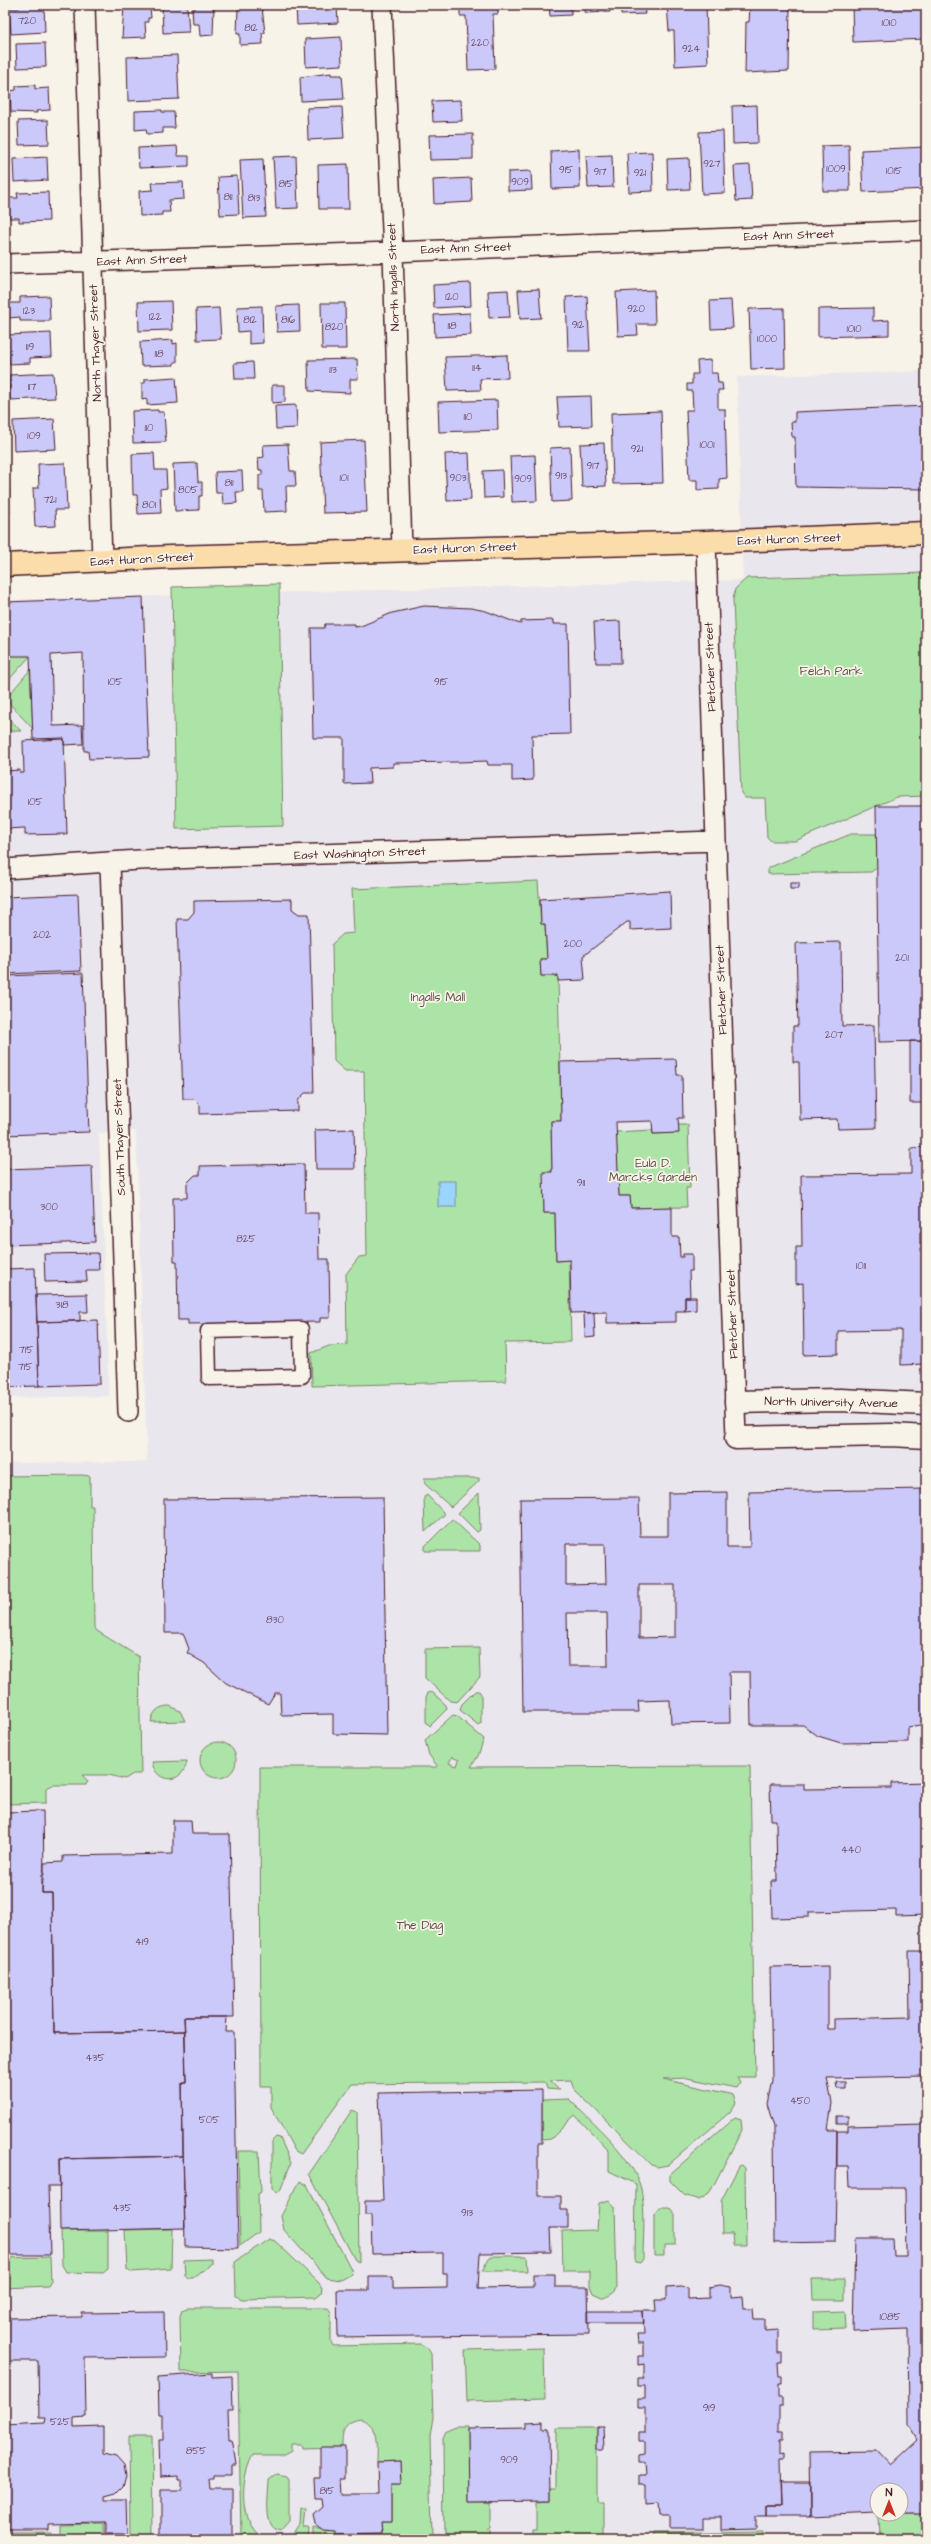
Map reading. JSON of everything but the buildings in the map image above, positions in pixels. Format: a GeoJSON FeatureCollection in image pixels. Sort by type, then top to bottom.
{"type":"FeatureCollection","features":[{"type":"Feature","properties":{"kind":"main road","name":"East Huron Street"},"geometry":{"type":"LineString","coordinates":[[5,565],[402,550],[706,542],[926,533]]}},
{"type":"Feature","properties":{"kind":"street","name":"North Thayer Street"},"geometry":{"type":"LineString","coordinates":[[85,5],[102,561]]}},
{"type":"Feature","properties":{"kind":"street","name":"North Ingalls Street"},"geometry":{"type":"LineString","coordinates":[[382,5],[393,252],[402,550]]}},
{"type":"Feature","properties":{"kind":"street","name":"East Ann Street"},"geometry":{"type":"LineString","coordinates":[[5,264],[393,252],[926,230]]}},
{"type":"Feature","properties":{"kind":"street","name":"Fletcher Street"},"geometry":{"type":"LineString","coordinates":[[706,542],[715,841],[736,1402],[736,1438]]}},
{"type":"Feature","properties":{"kind":"street","name":"East Washington Street"},"geometry":{"type":"LineString","coordinates":[[5,868],[110,862],[715,841]]}},
{"type":"Feature","properties":{"kind":"street","name":"South Thayer Street"},"geometry":{"type":"LineString","coordinates":[[110,862],[128,1412]]}},
{"type":"Feature","properties":{"kind":"street"},"geometry":{"type":"LineString","coordinates":[[301,1329],[302,1376],[209,1378],[208,1331],[301,1329]]}},
{"type":"Feature","properties":{"kind":"street","name":"North University Avenue"},"geometry":{"type":"LineString","coordinates":[[736,1402],[840,1400],[926,1404]]}},
{"type":"Feature","properties":{"kind":"street"},"geometry":{"type":"LineString","coordinates":[[736,1438],[892,1435],[926,1437]]}},
{"type":"Feature","properties":{"kind":"shaded area"},"geometry":{"type":"Polygon","coordinates":[[[926,371],[926,2539],[5,2539],[5,1463],[147,1462],[136,1131],[99,1133],[109,1396],[5,1398],[5,600],[743,580],[737,377],[926,371]]]}},
{"type":"Feature","properties":{"kind":"green space","name":"Felch Park"},"geometry":{"type":"Polygon","coordinates":[[[926,573],[926,796],[897,797],[795,841],[771,841],[767,837],[765,798],[745,798],[741,793],[733,600],[735,589],[747,578],[926,573]]]}},
{"type":"Feature","properties":{"kind":"green space"},"geometry":{"type":"Polygon","coordinates":[[[279,584],[283,826],[176,829],[172,587],[279,584]]]}},
{"type":"Feature","properties":{"kind":"green space"},"geometry":{"type":"Polygon","coordinates":[[[32,654],[5,684],[5,655],[32,654]]]}},
{"type":"Feature","properties":{"kind":"green space"},"geometry":{"type":"Polygon","coordinates":[[[30,670],[33,729],[8,702],[8,696],[30,670]]]}},
{"type":"Feature","properties":{"kind":"green space"},"geometry":{"type":"Polygon","coordinates":[[[5,714],[21,731],[5,731],[5,714]]]}},
{"type":"Feature","properties":{"kind":"green space"},"geometry":{"type":"Polygon","coordinates":[[[851,834],[912,834],[912,842],[871,872],[768,874],[768,868],[851,834]]]}},
{"type":"Feature","properties":{"kind":"green space","name":"Ingalls Mall"},"geometry":{"type":"Polygon","coordinates":[[[538,881],[541,924],[545,924],[547,959],[540,959],[541,976],[558,976],[561,1121],[551,1121],[552,1172],[544,1172],[544,1213],[555,1213],[556,1261],[569,1260],[571,1342],[505,1343],[506,1381],[312,1386],[311,1353],[329,1346],[347,1345],[346,1274],[359,1257],[367,1256],[364,1071],[345,1071],[334,1061],[332,944],[343,934],[354,933],[352,889],[538,881]]]}},
{"type":"Feature","properties":{"kind":"green space","name":"Eula D. Marcks Garden"},"geometry":{"type":"Polygon","coordinates":[[[678,1125],[688,1125],[690,1188],[686,1188],[687,1207],[631,1208],[630,1196],[619,1196],[616,1132],[652,1130],[653,1134],[678,1133],[678,1125]]]}},
{"type":"Feature","properties":{"kind":"green space"},"geometry":{"type":"Polygon","coordinates":[[[5,1476],[90,1476],[90,1506],[93,1506],[94,1627],[97,1631],[139,1657],[141,1774],[133,1774],[125,1779],[109,1775],[82,1775],[88,1781],[86,1785],[53,1785],[46,1788],[46,1803],[5,1804],[5,1476]]]}},
{"type":"Feature","properties":{"kind":"green space"},"geometry":{"type":"Polygon","coordinates":[[[424,1478],[479,1478],[479,1481],[451,1507],[425,1484],[424,1478]]]}},
{"type":"Feature","properties":{"kind":"green space"},"geometry":{"type":"Polygon","coordinates":[[[479,1493],[480,1530],[477,1532],[458,1513],[479,1493]]]}},
{"type":"Feature","properties":{"kind":"green space"},"geometry":{"type":"Polygon","coordinates":[[[427,1495],[445,1514],[425,1532],[424,1497],[427,1495]]]}},
{"type":"Feature","properties":{"kind":"green space"},"geometry":{"type":"Polygon","coordinates":[[[452,1519],[480,1545],[480,1551],[425,1551],[425,1546],[452,1519]]]}},
{"type":"Feature","properties":{"kind":"green space"},"geometry":{"type":"Polygon","coordinates":[[[479,1648],[480,1677],[457,1702],[450,1701],[425,1678],[425,1649],[479,1648]]]}},
{"type":"Feature","properties":{"kind":"green space"},"geometry":{"type":"Polygon","coordinates":[[[475,1691],[479,1691],[481,1694],[481,1723],[478,1725],[460,1710],[462,1704],[475,1691]]]}},
{"type":"Feature","properties":{"kind":"green space"},"geometry":{"type":"Polygon","coordinates":[[[432,1692],[446,1705],[447,1709],[430,1726],[426,1722],[426,1697],[428,1693],[432,1692]]]}},
{"type":"Feature","properties":{"kind":"green space"},"geometry":{"type":"Polygon","coordinates":[[[170,1706],[180,1711],[185,1721],[151,1722],[153,1715],[157,1710],[170,1706]]]}},
{"type":"Feature","properties":{"kind":"green space","name":"The Diag"},"geometry":{"type":"Polygon","coordinates":[[[453,1715],[457,1716],[484,1739],[478,1756],[471,1767],[750,1766],[755,2077],[737,2077],[740,2082],[736,2088],[687,2078],[663,2079],[733,2095],[736,2103],[730,2112],[668,2165],[657,2167],[652,2165],[574,2089],[571,2080],[550,2081],[559,2090],[547,2089],[545,2082],[352,2084],[301,2154],[295,2151],[271,2107],[271,2086],[261,2086],[260,1767],[438,1767],[429,1755],[425,1740],[453,1715]],[[452,1757],[449,1763],[457,1766],[459,1760],[452,1757]]]}},
{"type":"Feature","properties":{"kind":"green space"},"geometry":{"type":"Polygon","coordinates":[[[221,1742],[231,1747],[235,1753],[235,1767],[231,1773],[225,1777],[215,1778],[205,1773],[201,1767],[200,1757],[205,1747],[211,1743],[221,1742]]]}},
{"type":"Feature","properties":{"kind":"green space"},"geometry":{"type":"Polygon","coordinates":[[[187,1761],[185,1769],[181,1774],[170,1779],[159,1775],[152,1762],[187,1761]]]}},
{"type":"Feature","properties":{"kind":"green space"},"geometry":{"type":"Polygon","coordinates":[[[569,2099],[621,2152],[637,2177],[643,2198],[644,2215],[643,2259],[640,2263],[636,2262],[635,2259],[636,2184],[609,2171],[609,2151],[575,2115],[551,2139],[542,2140],[542,2100],[569,2099]]]}},
{"type":"Feature","properties":{"kind":"green space"},"geometry":{"type":"Polygon","coordinates":[[[352,2110],[357,2112],[359,2262],[355,2260],[309,2174],[352,2110]]]}},
{"type":"Feature","properties":{"kind":"green space"},"geometry":{"type":"Polygon","coordinates":[[[735,2117],[741,2119],[742,2130],[709,2194],[699,2200],[684,2195],[670,2181],[670,2174],[735,2117]]]}},
{"type":"Feature","properties":{"kind":"green space"},"geometry":{"type":"Polygon","coordinates":[[[276,2137],[280,2138],[291,2163],[280,2191],[276,2193],[272,2188],[272,2141],[276,2137]]]}},
{"type":"Feature","properties":{"kind":"green space"},"geometry":{"type":"Polygon","coordinates":[[[238,2151],[259,2151],[261,2192],[258,2193],[259,2232],[240,2246],[238,2151]]]}},
{"type":"Feature","properties":{"kind":"green space"},"geometry":{"type":"Polygon","coordinates":[[[742,2165],[745,2168],[746,2245],[734,2245],[733,2234],[722,2234],[721,2201],[739,2166],[742,2165]]]}},
{"type":"Feature","properties":{"kind":"green space"},"geometry":{"type":"Polygon","coordinates":[[[300,2181],[307,2185],[351,2269],[352,2274],[341,2280],[327,2278],[284,2230],[281,2216],[300,2181]]]}},
{"type":"Feature","properties":{"kind":"green space"},"geometry":{"type":"Polygon","coordinates":[[[609,2200],[615,2207],[617,2287],[612,2294],[604,2298],[593,2293],[590,2286],[590,2271],[563,2271],[562,2231],[597,2230],[599,2203],[609,2200]]]}},
{"type":"Feature","properties":{"kind":"green space"},"geometry":{"type":"Polygon","coordinates":[[[660,2207],[669,2207],[675,2214],[675,2245],[664,2245],[664,2256],[654,2256],[654,2214],[660,2207]]]}},
{"type":"Feature","properties":{"kind":"green space"},"geometry":{"type":"Polygon","coordinates":[[[172,2229],[171,2269],[132,2272],[127,2269],[125,2230],[172,2229]]]}},
{"type":"Feature","properties":{"kind":"green space"},"geometry":{"type":"Polygon","coordinates":[[[61,2231],[108,2231],[108,2269],[103,2273],[66,2272],[62,2265],[61,2231]]]}},
{"type":"Feature","properties":{"kind":"green space"},"geometry":{"type":"Polygon","coordinates":[[[269,2239],[275,2241],[319,2283],[322,2288],[321,2293],[316,2297],[242,2299],[236,2296],[235,2262],[269,2239]]]}},
{"type":"Feature","properties":{"kind":"green space"},"geometry":{"type":"Polygon","coordinates":[[[490,2256],[527,2256],[528,2271],[482,2271],[490,2256]]]}},
{"type":"Feature","properties":{"kind":"green space"},"geometry":{"type":"Polygon","coordinates":[[[50,2257],[51,2281],[48,2286],[5,2288],[5,2258],[50,2257]]]}},
{"type":"Feature","properties":{"kind":"green space"},"geometry":{"type":"Polygon","coordinates":[[[212,2259],[212,2264],[193,2278],[188,2278],[185,2275],[184,2260],[212,2259]]]}},
{"type":"Feature","properties":{"kind":"green space"},"geometry":{"type":"Polygon","coordinates":[[[812,2279],[845,2279],[845,2300],[813,2300],[812,2279]]]}},
{"type":"Feature","properties":{"kind":"green space"},"geometry":{"type":"Polygon","coordinates":[[[187,2308],[328,2308],[331,2312],[331,2342],[333,2346],[420,2344],[428,2348],[431,2354],[433,2417],[430,2436],[432,2539],[364,2539],[364,2533],[382,2533],[381,2522],[391,2522],[391,2485],[401,2485],[400,2461],[377,2462],[377,2443],[375,2431],[367,2422],[361,2419],[351,2422],[345,2428],[342,2447],[302,2448],[301,2444],[291,2444],[291,2451],[284,2455],[253,2455],[245,2478],[244,2503],[248,2522],[261,2539],[241,2539],[238,2371],[181,2372],[180,2316],[182,2310],[187,2308]]]}},
{"type":"Feature","properties":{"kind":"green space"},"geometry":{"type":"Polygon","coordinates":[[[845,2311],[846,2328],[813,2329],[813,2312],[845,2311]]]}},
{"type":"Feature","properties":{"kind":"green space"},"geometry":{"type":"Polygon","coordinates":[[[544,2348],[545,2399],[467,2401],[465,2350],[544,2348]]]}},
{"type":"Feature","properties":{"kind":"green space"},"geometry":{"type":"Polygon","coordinates":[[[456,2427],[468,2427],[469,2502],[490,2502],[490,2528],[487,2530],[490,2531],[490,2539],[444,2539],[443,2438],[446,2431],[456,2427]]]}},
{"type":"Feature","properties":{"kind":"green space"},"geometry":{"type":"Polygon","coordinates":[[[556,2428],[597,2428],[597,2501],[604,2501],[604,2539],[532,2539],[532,2529],[536,2529],[536,2502],[550,2501],[550,2489],[556,2489],[556,2428]]]}},
{"type":"Feature","properties":{"kind":"green space"},"geometry":{"type":"Polygon","coordinates":[[[129,2436],[152,2436],[153,2539],[130,2539],[129,2436]]]}},
{"type":"Feature","properties":{"kind":"green space"},"geometry":{"type":"Polygon","coordinates":[[[277,2474],[287,2476],[289,2479],[289,2521],[280,2531],[274,2528],[271,2524],[268,2509],[269,2480],[277,2474]]]}},
{"type":"Feature","properties":{"kind":"green space"},"geometry":{"type":"Polygon","coordinates":[[[301,2510],[306,2510],[304,2528],[309,2528],[308,2539],[291,2539],[300,2525],[301,2510]]]}},
{"type":"Feature","properties":{"kind":"green space"},"geometry":{"type":"Polygon","coordinates":[[[909,2514],[926,2514],[926,2539],[879,2539],[878,2522],[909,2522],[909,2514]]]}},
{"type":"Feature","properties":{"kind":"green space"},"geometry":{"type":"Polygon","coordinates":[[[104,2524],[104,2536],[109,2536],[109,2539],[61,2539],[61,2525],[104,2524]]]}},
{"type":"Feature","properties":{"kind":"green space"},"geometry":{"type":"Polygon","coordinates":[[[313,2527],[354,2534],[354,2539],[313,2539],[313,2527]]]}},
{"type":"Feature","properties":{"kind":"green space"},"geometry":{"type":"Polygon","coordinates":[[[762,2531],[762,2539],[653,2539],[653,2533],[762,2531]]]}},
{"type":"Feature","properties":{"kind":"green space"},"geometry":{"type":"Polygon","coordinates":[[[5,2532],[52,2532],[52,2539],[5,2539],[5,2532]]]}},
{"type":"Feature","properties":{"kind":"green space"},"geometry":{"type":"Polygon","coordinates":[[[233,2537],[233,2539],[163,2539],[163,2538],[233,2537]]]}},
{"type":"Feature","properties":{"kind":"water"},"geometry":{"type":"Polygon","coordinates":[[[438,1181],[456,1181],[456,1207],[438,1207],[438,1181]]]}}]}
